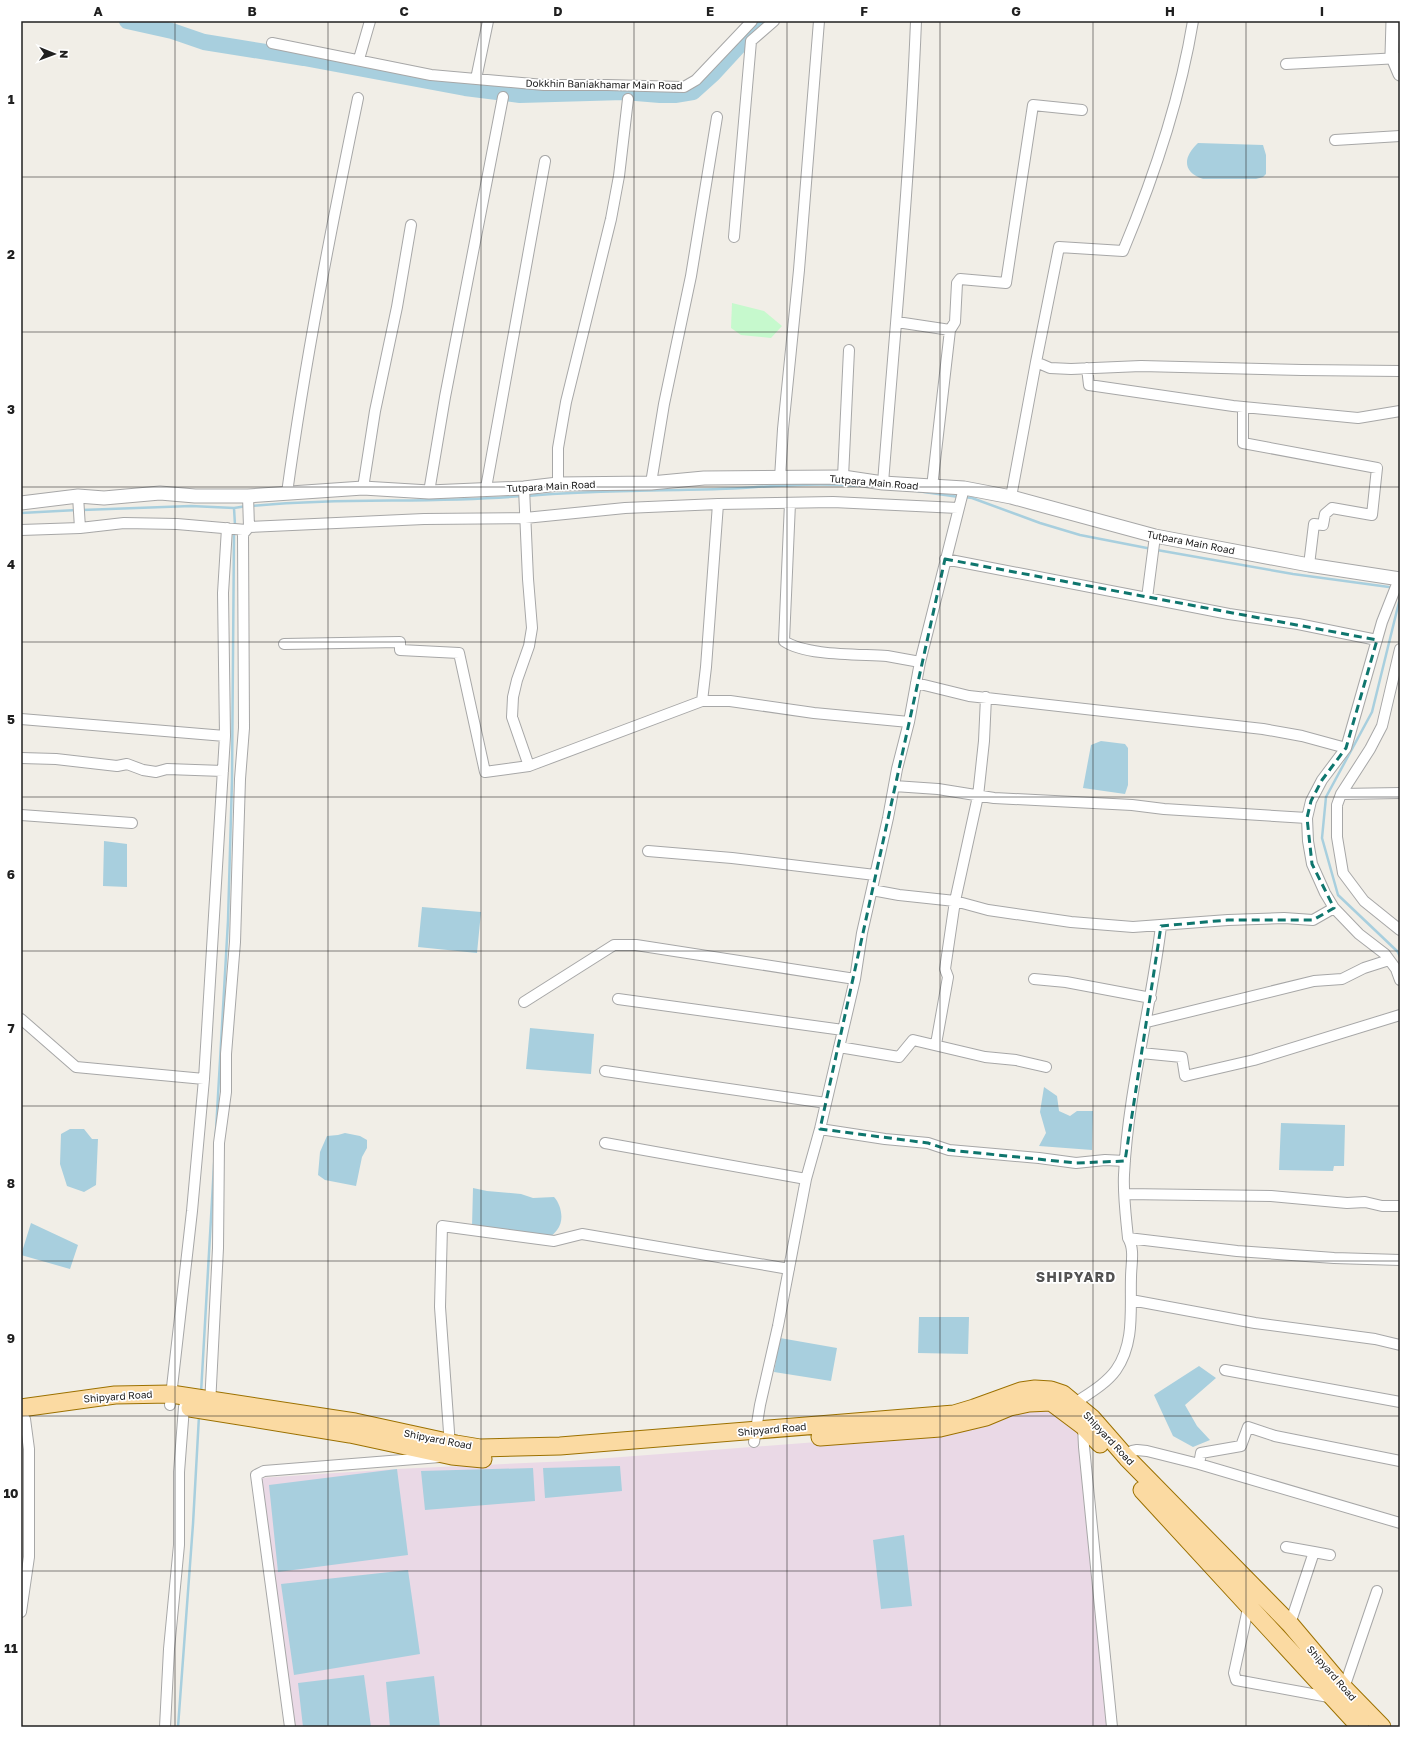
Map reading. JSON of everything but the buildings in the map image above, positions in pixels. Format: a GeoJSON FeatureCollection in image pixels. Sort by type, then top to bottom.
{"type":"FeatureCollection","features":[{"type":"Feature","properties":{"kind":"main road","name":"Shipyard Road"},"geometry":{"type":"LineString","coordinates":[[22,1416],[119,1405],[175,1402],[210,1405],[350,1434],[451,1449],[473,1458],[512,1459],[602,1454],[954,1414],[1004,1396],[1035,1389],[1051,1390],[1063,1394],[1092,1418],[1127,1458],[1290,1624],[1339,1693],[1382,1727]]}},
{"type":"Feature","properties":{"kind":"main road","name":"Shipyard Road"},"geometry":{"type":"LineString","coordinates":[[755,1436],[940,1428],[986,1417],[1016,1406],[1029,1403],[1051,1402],[1083,1426]]}},
{"type":"Feature","properties":{"kind":"main road"},"geometry":{"type":"LineString","coordinates":[[1083,1426],[1249,1604],[1339,1693],[1360,1727]]}},
{"type":"Feature","properties":{"kind":"street"},"geometry":{"type":"LineString","coordinates":[[359,59],[370,21]]}},
{"type":"Feature","properties":{"kind":"street"},"geometry":{"type":"LineString","coordinates":[[476,79],[488,21]]}},
{"type":"Feature","properties":{"kind":"street","name":"Dokkhin Baniakhamar Main Road"},"geometry":{"type":"LineString","coordinates":[[272,43],[359,59],[431,75],[544,85],[684,87],[696,80],[752,21]]}},
{"type":"Feature","properties":{"kind":"street"},"geometry":{"type":"LineString","coordinates":[[734,237],[751,41],[774,21]]}},
{"type":"Feature","properties":{"kind":"street"},"geometry":{"type":"LineString","coordinates":[[780,478],[783,429],[799,270],[819,21]]}},
{"type":"Feature","properties":{"kind":"street"},"geometry":{"type":"LineString","coordinates":[[883,483],[909,164],[916,21]]}},
{"type":"Feature","properties":{"kind":"street"},"geometry":{"type":"LineString","coordinates":[[1012,497],[1036,362],[1059,247],[1123,251],[1154,174],[1186,61],[1193,21]]}},
{"type":"Feature","properties":{"kind":"street"},"geometry":{"type":"LineString","coordinates":[[1393,21],[1392,55],[1397,58],[1400,74]]}},
{"type":"Feature","properties":{"kind":"street"},"geometry":{"type":"LineString","coordinates":[[1286,64],[1397,58]]}},
{"type":"Feature","properties":{"kind":"street"},"geometry":{"type":"LineString","coordinates":[[429,492],[445,397],[503,97]]}},
{"type":"Feature","properties":{"kind":"street"},"geometry":{"type":"LineString","coordinates":[[286,493],[314,322],[358,98]]}},
{"type":"Feature","properties":{"kind":"street"},"geometry":{"type":"LineString","coordinates":[[558,484],[558,448],[566,402],[611,219],[619,176],[628,99]]}},
{"type":"Feature","properties":{"kind":"street"},"geometry":{"type":"LineString","coordinates":[[932,487],[950,330],[955,322],[957,283],[960,279],[1006,283],[1033,105],[1082,110]]}},
{"type":"Feature","properties":{"kind":"street"},"geometry":{"type":"LineString","coordinates":[[651,483],[664,404],[691,276],[717,117]]}},
{"type":"Feature","properties":{"kind":"street"},"geometry":{"type":"LineString","coordinates":[[1335,140],[1400,136]]}},
{"type":"Feature","properties":{"kind":"street"},"geometry":{"type":"LineString","coordinates":[[486,488],[545,161]]}},
{"type":"Feature","properties":{"kind":"street"},"geometry":{"type":"LineString","coordinates":[[363,488],[375,411],[397,307],[411,225]]}},
{"type":"Feature","properties":{"kind":"street"},"geometry":{"type":"LineString","coordinates":[[896,322],[950,330]]}},
{"type":"Feature","properties":{"kind":"street"},"geometry":{"type":"LineString","coordinates":[[843,477],[849,350]]}},
{"type":"Feature","properties":{"kind":"street"},"geometry":{"type":"LineString","coordinates":[[1036,362],[1050,368],[1141,366],[1302,370],[1400,370]]}},
{"type":"Feature","properties":{"kind":"street"},"geometry":{"type":"LineString","coordinates":[[1087,368],[1089,385],[1243,408],[1358,418],[1400,411]]}},
{"type":"Feature","properties":{"kind":"street"},"geometry":{"type":"LineString","coordinates":[[1243,408],[1243,443],[1376,468],[1372,515],[1332,508],[1325,514],[1323,524],[1314,524],[1309,565]]}},
{"type":"Feature","properties":{"kind":"street","name":"Tutpara Main Road"},"geometry":{"type":"LineString","coordinates":[[21,503],[78,496],[104,498],[160,493],[194,496],[248,496],[363,488],[429,492],[486,488],[524,488],[558,484],[651,483],[704,478],[843,477],[883,483],[964,488],[1012,497],[1154,545],[1309,565],[1400,579]]}},
{"type":"Feature","properties":{"kind":"street"},"geometry":{"type":"LineString","coordinates":[[524,488],[532,628],[513,698],[512,717],[529,766]]}},
{"type":"Feature","properties":{"kind":"street"},"geometry":{"type":"LineString","coordinates":[[755,1436],[806,1179],[820,1129],[855,979],[862,933],[909,722],[920,662],[964,488]]}},
{"type":"Feature","properties":{"kind":"street"},"geometry":{"type":"LineString","coordinates":[[78,496],[80,528]]}},
{"type":"Feature","properties":{"kind":"street"},"geometry":{"type":"LineString","coordinates":[[210,1405],[218,1248],[219,1143],[226,1092],[226,1054],[232,999],[238,884],[240,779],[244,728],[243,534],[248,529],[248,496]]}},
{"type":"Feature","properties":{"kind":"street"},"geometry":{"type":"LineString","coordinates":[[21,530],[80,528],[131,524],[177,524],[248,529],[424,519],[525,518],[625,508],[718,504],[833,502],[958,508]]}},
{"type":"Feature","properties":{"kind":"street"},"geometry":{"type":"LineString","coordinates":[[790,503],[784,641],[790,645],[810,650],[889,657],[920,662]]}},
{"type":"Feature","properties":{"kind":"street"},"geometry":{"type":"LineString","coordinates":[[702,701],[706,667],[718,504]]}},
{"type":"Feature","properties":{"kind":"street"},"geometry":{"type":"LineString","coordinates":[[165,1727],[168,1649],[179,1545],[179,1472],[175,1402],[204,1079],[225,736],[223,593],[227,528]]}},
{"type":"Feature","properties":{"kind":"street"},"geometry":{"type":"LineString","coordinates":[[1147,598],[1154,545]]}},
{"type":"Feature","properties":{"kind":"street"},"geometry":{"type":"LineString","coordinates":[[945,559],[1229,614],[1298,624],[1377,640]]}},
{"type":"Feature","properties":{"kind":"street"},"geometry":{"type":"LineString","coordinates":[[1400,579],[1377,640],[1346,748],[1322,780],[1311,801],[1307,818],[1308,841],[1312,864],[1325,893],[1334,908],[1359,934],[1385,954],[1396,969],[1400,980]]}},
{"type":"Feature","properties":{"kind":"street"},"geometry":{"type":"LineString","coordinates":[[284,644],[400,642],[400,650],[459,653],[485,772],[529,766],[702,701],[730,701],[814,713],[909,722]]}},
{"type":"Feature","properties":{"kind":"street"},"geometry":{"type":"LineString","coordinates":[[1400,653],[1395,692],[1382,726],[1370,749],[1341,794],[1337,805],[1337,837],[1343,873],[1364,900],[1400,930]]}},
{"type":"Feature","properties":{"kind":"street"},"geometry":{"type":"LineString","coordinates":[[916,683],[969,696],[1263,729],[1302,736],[1346,748]]}},
{"type":"Feature","properties":{"kind":"street"},"geometry":{"type":"LineString","coordinates":[[936,1044],[948,977],[945,969],[955,901],[978,796],[984,740],[986,697]]}},
{"type":"Feature","properties":{"kind":"street"},"geometry":{"type":"LineString","coordinates":[[21,719],[225,736]]}},
{"type":"Feature","properties":{"kind":"street"},"geometry":{"type":"LineString","coordinates":[[21,758],[117,766],[127,764],[143,770],[156,772],[167,769],[223,772]]}},
{"type":"Feature","properties":{"kind":"street"},"geometry":{"type":"LineString","coordinates":[[894,786],[938,790],[994,798],[1132,805],[1164,809],[1307,818]]}},
{"type":"Feature","properties":{"kind":"street"},"geometry":{"type":"LineString","coordinates":[[1341,794],[1400,794]]}},
{"type":"Feature","properties":{"kind":"street"},"geometry":{"type":"LineString","coordinates":[[21,815],[132,823]]}},
{"type":"Feature","properties":{"kind":"street"},"geometry":{"type":"LineString","coordinates":[[648,851],[732,858],[875,875]]}},
{"type":"Feature","properties":{"kind":"street"},"geometry":{"type":"LineString","coordinates":[[872,890],[899,895],[955,901],[988,910],[1071,922],[1133,927],[1228,920],[1284,918],[1313,920],[1334,908]]}},
{"type":"Feature","properties":{"kind":"street"},"geometry":{"type":"LineString","coordinates":[[1075,1403],[1115,1371],[1128,1344],[1131,1324],[1132,1258],[1131,1242],[1128,1238],[1125,1194],[1125,1161],[1161,926]]}},
{"type":"Feature","properties":{"kind":"street"},"geometry":{"type":"LineString","coordinates":[[524,1002],[614,945],[636,945],[855,979]]}},
{"type":"Feature","properties":{"kind":"street"},"geometry":{"type":"LineString","coordinates":[[1147,1022],[1314,981],[1342,979],[1364,968],[1389,960]]}},
{"type":"Feature","properties":{"kind":"street"},"geometry":{"type":"LineString","coordinates":[[1034,979],[1066,982],[1151,998]]}},
{"type":"Feature","properties":{"kind":"street"},"geometry":{"type":"LineString","coordinates":[[618,999],[843,1030]]}},
{"type":"Feature","properties":{"kind":"street"},"geometry":{"type":"LineString","coordinates":[[1141,1053],[1182,1057],[1185,1076],[1254,1060],[1400,1015]]}},
{"type":"Feature","properties":{"kind":"street"},"geometry":{"type":"LineString","coordinates":[[21,1019],[76,1067],[204,1079]]}},
{"type":"Feature","properties":{"kind":"street"},"geometry":{"type":"LineString","coordinates":[[839,1047],[899,1057],[913,1040],[936,1044],[985,1057],[1016,1060],[1046,1067]]}},
{"type":"Feature","properties":{"kind":"street"},"geometry":{"type":"LineString","coordinates":[[605,1071],[826,1103]]}},
{"type":"Feature","properties":{"kind":"street"},"geometry":{"type":"LineString","coordinates":[[820,1129],[885,1140],[928,1143],[949,1150],[1039,1158],[1076,1163],[1105,1160],[1125,1161]]}},
{"type":"Feature","properties":{"kind":"street"},"geometry":{"type":"LineString","coordinates":[[605,1143],[806,1179]]}},
{"type":"Feature","properties":{"kind":"street"},"geometry":{"type":"LineString","coordinates":[[1125,1194],[1271,1196],[1347,1203],[1365,1202],[1382,1206],[1400,1206]]}},
{"type":"Feature","properties":{"kind":"street"},"geometry":{"type":"LineString","coordinates":[[290,1727],[256,1474],[264,1471],[451,1449],[440,1307],[442,1226],[554,1241],[582,1234],[789,1269]]}},
{"type":"Feature","properties":{"kind":"street"},"geometry":{"type":"LineString","coordinates":[[1128,1238],[1237,1251],[1334,1258],[1400,1260]]}},
{"type":"Feature","properties":{"kind":"street"},"geometry":{"type":"LineString","coordinates":[[1131,1300],[1255,1323],[1368,1338],[1400,1345]]}},
{"type":"Feature","properties":{"kind":"street"},"geometry":{"type":"LineString","coordinates":[[1225,1370],[1400,1402]]}},
{"type":"Feature","properties":{"kind":"street"},"geometry":{"type":"LineString","coordinates":[[21,1612],[29,1557],[29,1449],[22,1416]]}},
{"type":"Feature","properties":{"kind":"street","name":"Shipyard Road"},"geometry":{"type":"LineString","coordinates":[[1083,1426],[1112,1727]]}},
{"type":"Feature","properties":{"kind":"street"},"geometry":{"type":"LineString","coordinates":[[1199,1464],[1201,1453],[1241,1446],[1248,1427],[1274,1436],[1400,1461]]}},
{"type":"Feature","properties":{"kind":"street"},"geometry":{"type":"LineString","coordinates":[[1127,1458],[1132,1451],[1142,1450],[1199,1464],[1400,1523]]}},
{"type":"Feature","properties":{"kind":"street"},"geometry":{"type":"LineString","coordinates":[[1286,1547],[1330,1555]]}},
{"type":"Feature","properties":{"kind":"street"},"geometry":{"type":"LineString","coordinates":[[1290,1624],[1314,1552]]}},
{"type":"Feature","properties":{"kind":"street"},"geometry":{"type":"LineString","coordinates":[[1249,1604],[1234,1673],[1236,1680],[1339,1693],[1377,1591]]}},
{"type":"Feature","properties":{"kind":"highlighted area"},"geometry":{"type":"Polygon","coordinates":[[[945,559],[1377,640],[1346,748],[1322,780],[1311,801],[1307,818],[1312,864],[1334,908],[1313,920],[1228,920],[1161,926],[1125,1161],[1076,1163],[949,1150],[928,1143],[820,1129],[945,559]]]}},
{"type":"Feature","properties":{"kind":"shaded area"},"geometry":{"type":"Polygon","coordinates":[[[1050,1407],[1077,1427],[1109,1727],[294,1727],[259,1478],[397,1469],[570,1461],[948,1432],[1017,1410],[1050,1407]]]}},
{"type":"Feature","properties":{"kind":"green space"},"geometry":{"type":"Polygon","coordinates":[[[732,303],[764,311],[782,326],[771,338],[741,335],[731,328],[732,303]]]}},
{"type":"Feature","properties":{"kind":"water"},"geometry":{"type":"Polygon","coordinates":[[[1198,143],[1263,145],[1266,155],[1266,174],[1263,177],[1256,179],[1203,179],[1196,176],[1188,168],[1187,159],[1193,148],[1198,143]]]}},
{"type":"Feature","properties":{"kind":"water"},"geometry":{"type":"Polygon","coordinates":[[[1101,741],[1125,744],[1128,748],[1128,785],[1125,794],[1083,788],[1091,745],[1101,741]]]}},
{"type":"Feature","properties":{"kind":"water"},"geometry":{"type":"Polygon","coordinates":[[[104,841],[127,844],[127,887],[103,886],[104,841]]]}},
{"type":"Feature","properties":{"kind":"water"},"geometry":{"type":"Polygon","coordinates":[[[422,907],[481,912],[477,953],[418,947],[422,907]]]}},
{"type":"Feature","properties":{"kind":"water"},"geometry":{"type":"Polygon","coordinates":[[[530,1028],[594,1034],[591,1074],[526,1069],[530,1028]]]}},
{"type":"Feature","properties":{"kind":"water"},"geometry":{"type":"Polygon","coordinates":[[[1044,1087],[1057,1096],[1059,1111],[1070,1116],[1077,1111],[1093,1111],[1092,1150],[1039,1146],[1046,1133],[1040,1112],[1044,1087]]]}},
{"type":"Feature","properties":{"kind":"water"},"geometry":{"type":"Polygon","coordinates":[[[1281,1123],[1345,1125],[1344,1166],[1334,1166],[1333,1171],[1279,1170],[1281,1123]]]}},
{"type":"Feature","properties":{"kind":"water"},"geometry":{"type":"Polygon","coordinates":[[[70,1129],[84,1129],[92,1139],[98,1139],[96,1185],[84,1192],[67,1186],[60,1164],[61,1134],[70,1129]]]}},
{"type":"Feature","properties":{"kind":"water"},"geometry":{"type":"Polygon","coordinates":[[[345,1133],[360,1136],[367,1140],[367,1148],[362,1157],[356,1186],[325,1180],[318,1175],[320,1152],[327,1136],[345,1133]]]}},
{"type":"Feature","properties":{"kind":"water"},"geometry":{"type":"Polygon","coordinates":[[[473,1188],[487,1191],[521,1194],[533,1198],[554,1197],[559,1204],[561,1222],[550,1237],[472,1227],[473,1188]]]}},
{"type":"Feature","properties":{"kind":"water"},"geometry":{"type":"Polygon","coordinates":[[[31,1223],[78,1245],[70,1269],[21,1255],[31,1223]]]}},
{"type":"Feature","properties":{"kind":"water"},"geometry":{"type":"Polygon","coordinates":[[[919,1317],[969,1317],[968,1354],[918,1353],[919,1317]]]}},
{"type":"Feature","properties":{"kind":"water"},"geometry":{"type":"Polygon","coordinates":[[[780,1338],[837,1348],[831,1381],[774,1372],[780,1338]]]}},
{"type":"Feature","properties":{"kind":"water"},"geometry":{"type":"Polygon","coordinates":[[[1199,1366],[1216,1378],[1185,1405],[1197,1426],[1210,1440],[1193,1447],[1173,1436],[1154,1395],[1199,1366]]]}},
{"type":"Feature","properties":{"kind":"water"},"geometry":{"type":"Polygon","coordinates":[[[620,1466],[622,1491],[545,1498],[543,1468],[620,1466]]]}},
{"type":"Feature","properties":{"kind":"water"},"geometry":{"type":"Polygon","coordinates":[[[533,1468],[535,1501],[425,1510],[421,1471],[533,1468]]]}},
{"type":"Feature","properties":{"kind":"water"},"geometry":{"type":"Polygon","coordinates":[[[397,1469],[408,1555],[278,1572],[269,1485],[397,1469]]]}},
{"type":"Feature","properties":{"kind":"water"},"geometry":{"type":"Polygon","coordinates":[[[904,1535],[912,1606],[881,1609],[873,1540],[904,1535]]]}},
{"type":"Feature","properties":{"kind":"water"},"geometry":{"type":"Polygon","coordinates":[[[408,1570],[420,1654],[294,1675],[281,1584],[408,1570]]]}},
{"type":"Feature","properties":{"kind":"water"},"geometry":{"type":"Polygon","coordinates":[[[364,1675],[371,1727],[303,1727],[298,1683],[364,1675]]]}},
{"type":"Feature","properties":{"kind":"water"},"geometry":{"type":"Polygon","coordinates":[[[434,1676],[440,1727],[390,1727],[386,1682],[434,1676]]]}},
{"type":"Feature","properties":{"kind":"waterway"},"geometry":{"type":"LineString","coordinates":[[127,21],[172,31],[204,42],[304,58],[465,88],[520,95],[624,92],[675,95],[693,92],[713,74],[762,21]]}},
{"type":"Feature","properties":{"kind":"waterway"},"geometry":{"type":"LineString","coordinates":[[527,496],[806,485],[858,486]]}},
{"type":"Feature","properties":{"kind":"waterway"},"geometry":{"type":"LineString","coordinates":[[917,491],[959,497]]}},
{"type":"Feature","properties":{"kind":"waterway"},"geometry":{"type":"LineString","coordinates":[[252,506],[286,503],[454,500],[522,496]]}},
{"type":"Feature","properties":{"kind":"waterway"},"geometry":{"type":"LineString","coordinates":[[964,497],[972,498],[1040,523],[1080,535],[1152,549]]}},
{"type":"Feature","properties":{"kind":"waterway"},"geometry":{"type":"LineString","coordinates":[[82,510],[191,506],[234,508],[247,506]]}},
{"type":"Feature","properties":{"kind":"waterway"},"geometry":{"type":"LineString","coordinates":[[234,508],[235,525]]}},
{"type":"Feature","properties":{"kind":"waterway"},"geometry":{"type":"LineString","coordinates":[[21,513],[77,510]]}},
{"type":"Feature","properties":{"kind":"waterway"},"geometry":{"type":"LineString","coordinates":[[201,1393],[228,921],[232,780],[234,532]]}},
{"type":"Feature","properties":{"kind":"waterway"},"geometry":{"type":"LineString","coordinates":[[1157,550],[1293,574],[1389,587]]}},
{"type":"Feature","properties":{"kind":"waterway"},"geometry":{"type":"LineString","coordinates":[[1400,598],[1372,712],[1326,797],[1322,838],[1338,895],[1398,952],[1400,957]]}},
{"type":"Feature","properties":{"kind":"waterway"},"geometry":{"type":"LineString","coordinates":[[178,1727],[193,1524],[199,1416]]}},
{"type":"Feature","properties":{"kind":"district","name":"SHIPYARD"},"geometry":{"type":"Point","coordinates":[1076,1276]}}]}
